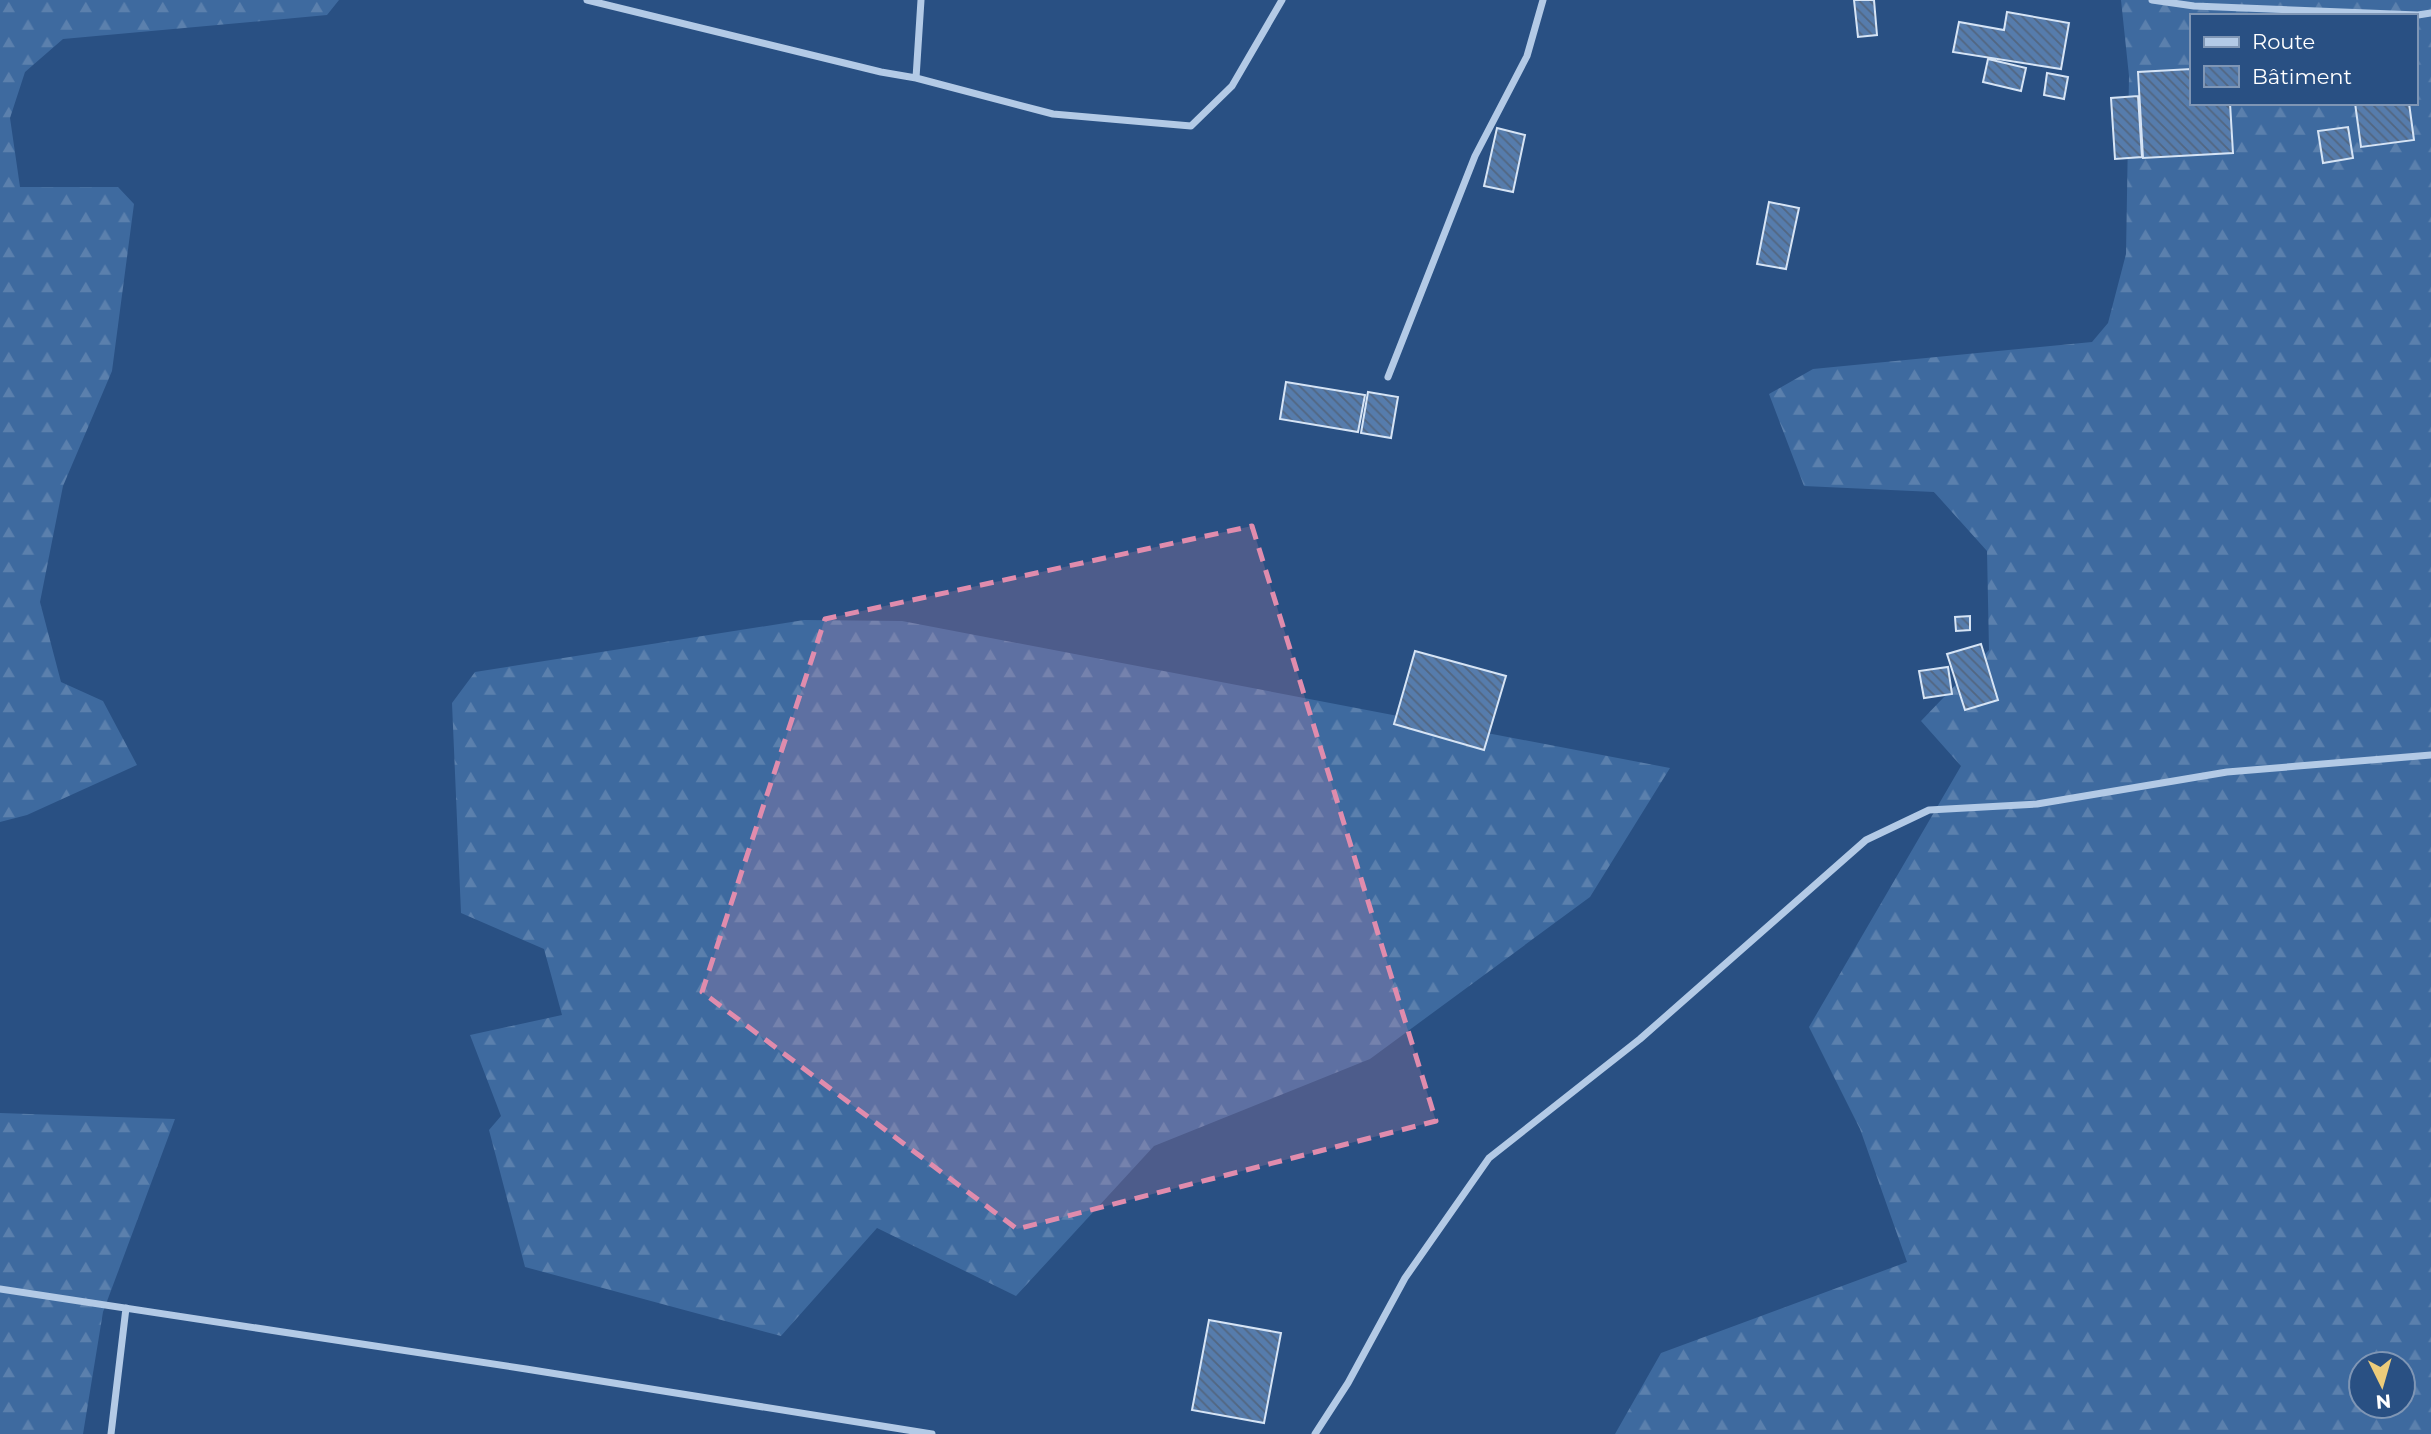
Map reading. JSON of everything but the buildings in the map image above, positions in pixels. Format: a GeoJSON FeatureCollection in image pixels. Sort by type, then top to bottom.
{"type":"FeatureCollection","features":[{"type":"Feature","properties":{"kind":"street"},"geometry":{"type":"LineString","coordinates":[[587,0],[867,69],[916,78],[1053,114],[1191,127],[1233,86],[1282,0]]}},
{"type":"Feature","properties":{"kind":"street"},"geometry":{"type":"LineString","coordinates":[[916,78],[921,0]]}},
{"type":"Feature","properties":{"kind":"street"},"geometry":{"type":"LineString","coordinates":[[1388,377],[1475,156],[1527,55],[1543,0]]}},
{"type":"Feature","properties":{"kind":"street"},"geometry":{"type":"LineString","coordinates":[[2152,0],[2194,6],[2393,14]]}},
{"type":"Feature","properties":{"kind":"street"},"geometry":{"type":"LineString","coordinates":[[1315,1434],[1348,1382],[1405,1279],[1489,1158],[1640,1039],[1866,840],[1929,810],[2037,804],[2227,772],[2431,755]]}},
{"type":"Feature","properties":{"kind":"street"},"geometry":{"type":"LineString","coordinates":[[0,1289],[932,1434]]}},
{"type":"Feature","properties":{"kind":"street"},"geometry":{"type":"LineString","coordinates":[[111,1434],[126,1308]]}},
{"type":"Feature","properties":{"kind":"highlighted area"},"geometry":{"type":"Polygon","coordinates":[[[1252,526],[1436,1121],[1017,1229],[702,992],[825,619],[1252,526]]]}},
{"type":"Feature","properties":{"kind":"green space"},"geometry":{"type":"Polygon","coordinates":[[[0,0],[339,0],[327,15],[63,39],[25,72],[10,118],[20,187],[118,187],[134,204],[112,371],[63,486],[40,602],[61,682],[103,701],[137,765],[27,815],[0,822],[0,0]]]}},
{"type":"Feature","properties":{"kind":"green space"},"geometry":{"type":"Polygon","coordinates":[[[2121,0],[2431,0],[2431,1434],[1615,1434],[1661,1353],[1907,1262],[1860,1129],[1809,1027],[1961,766],[1921,721],[1989,650],[1987,551],[1934,492],[1804,486],[1769,394],[1813,369],[2092,342],[2108,323],[2126,254],[2129,76],[2121,0]]]}},
{"type":"Feature","properties":{"kind":"green space"},"geometry":{"type":"Polygon","coordinates":[[[804,620],[902,621],[1670,768],[1590,897],[1370,1059],[1154,1146],[1016,1296],[877,1228],[781,1336],[525,1267],[489,1130],[501,1116],[470,1035],[562,1015],[544,949],[461,913],[452,703],[475,672],[804,620]]]}},
{"type":"Feature","properties":{"kind":"green space"},"geometry":{"type":"Polygon","coordinates":[[[0,1113],[175,1119],[103,1312],[83,1434],[0,1434],[0,1113]]]}}]}
